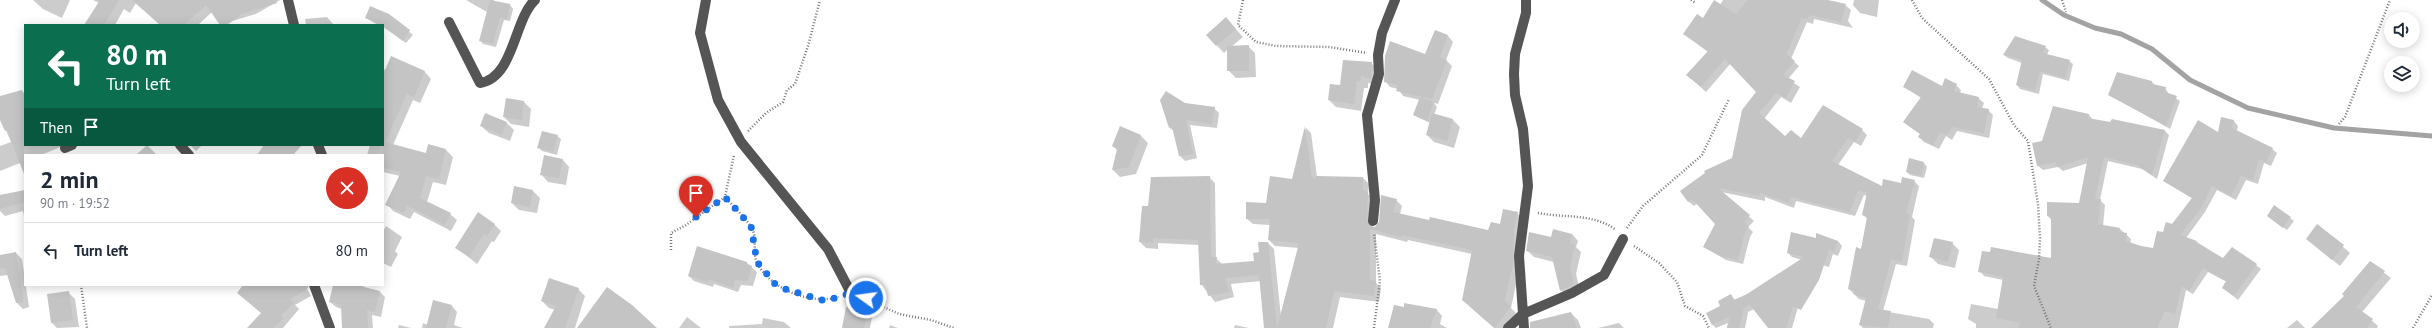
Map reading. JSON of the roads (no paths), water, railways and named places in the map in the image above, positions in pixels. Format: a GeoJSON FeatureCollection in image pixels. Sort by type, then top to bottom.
{"type":"FeatureCollection","features":[{"type":"Feature","properties":{"kind":"street"},"geometry":{"type":"LineString","coordinates":[[288,0],[294,24]]}},
{"type":"Feature","properties":{"kind":"street"},"geometry":{"type":"LineString","coordinates":[[449,22],[480,83],[488,82],[503,65],[526,15],[535,0]]}},
{"type":"Feature","properties":{"kind":"street"},"geometry":{"type":"LineString","coordinates":[[706,0],[700,33],[705,58],[718,100],[741,142],[828,250],[851,293]]}},
{"type":"Feature","properties":{"kind":"street"},"geometry":{"type":"LineString","coordinates":[[1373,221],[1375,200],[1367,115],[1379,74],[1378,55],[1382,33],[1394,0]]}},
{"type":"Feature","properties":{"kind":"street"},"geometry":{"type":"LineString","coordinates":[[1524,328],[1519,256],[1528,186],[1523,129],[1515,95],[1514,74],[1515,54],[1526,14],[1526,0]]}},
{"type":"Feature","properties":{"kind":"street"},"geometry":{"type":"LineString","coordinates":[[181,146],[188,154]]}},
{"type":"Feature","properties":{"kind":"street"},"geometry":{"type":"LineString","coordinates":[[1508,328],[1523,314],[1572,293],[1604,275],[1623,239]]}},
{"type":"Feature","properties":{"kind":"street"},"geometry":{"type":"LineString","coordinates":[[314,286],[330,328]]}},
{"type":"Feature","properties":{"kind":"waterway"},"geometry":{"type":"LineString","coordinates":[[2042,0],[2064,15],[2095,28],[2121,34],[2152,49],[2190,80],[2248,108],[2334,128],[2432,136]]}}]}
